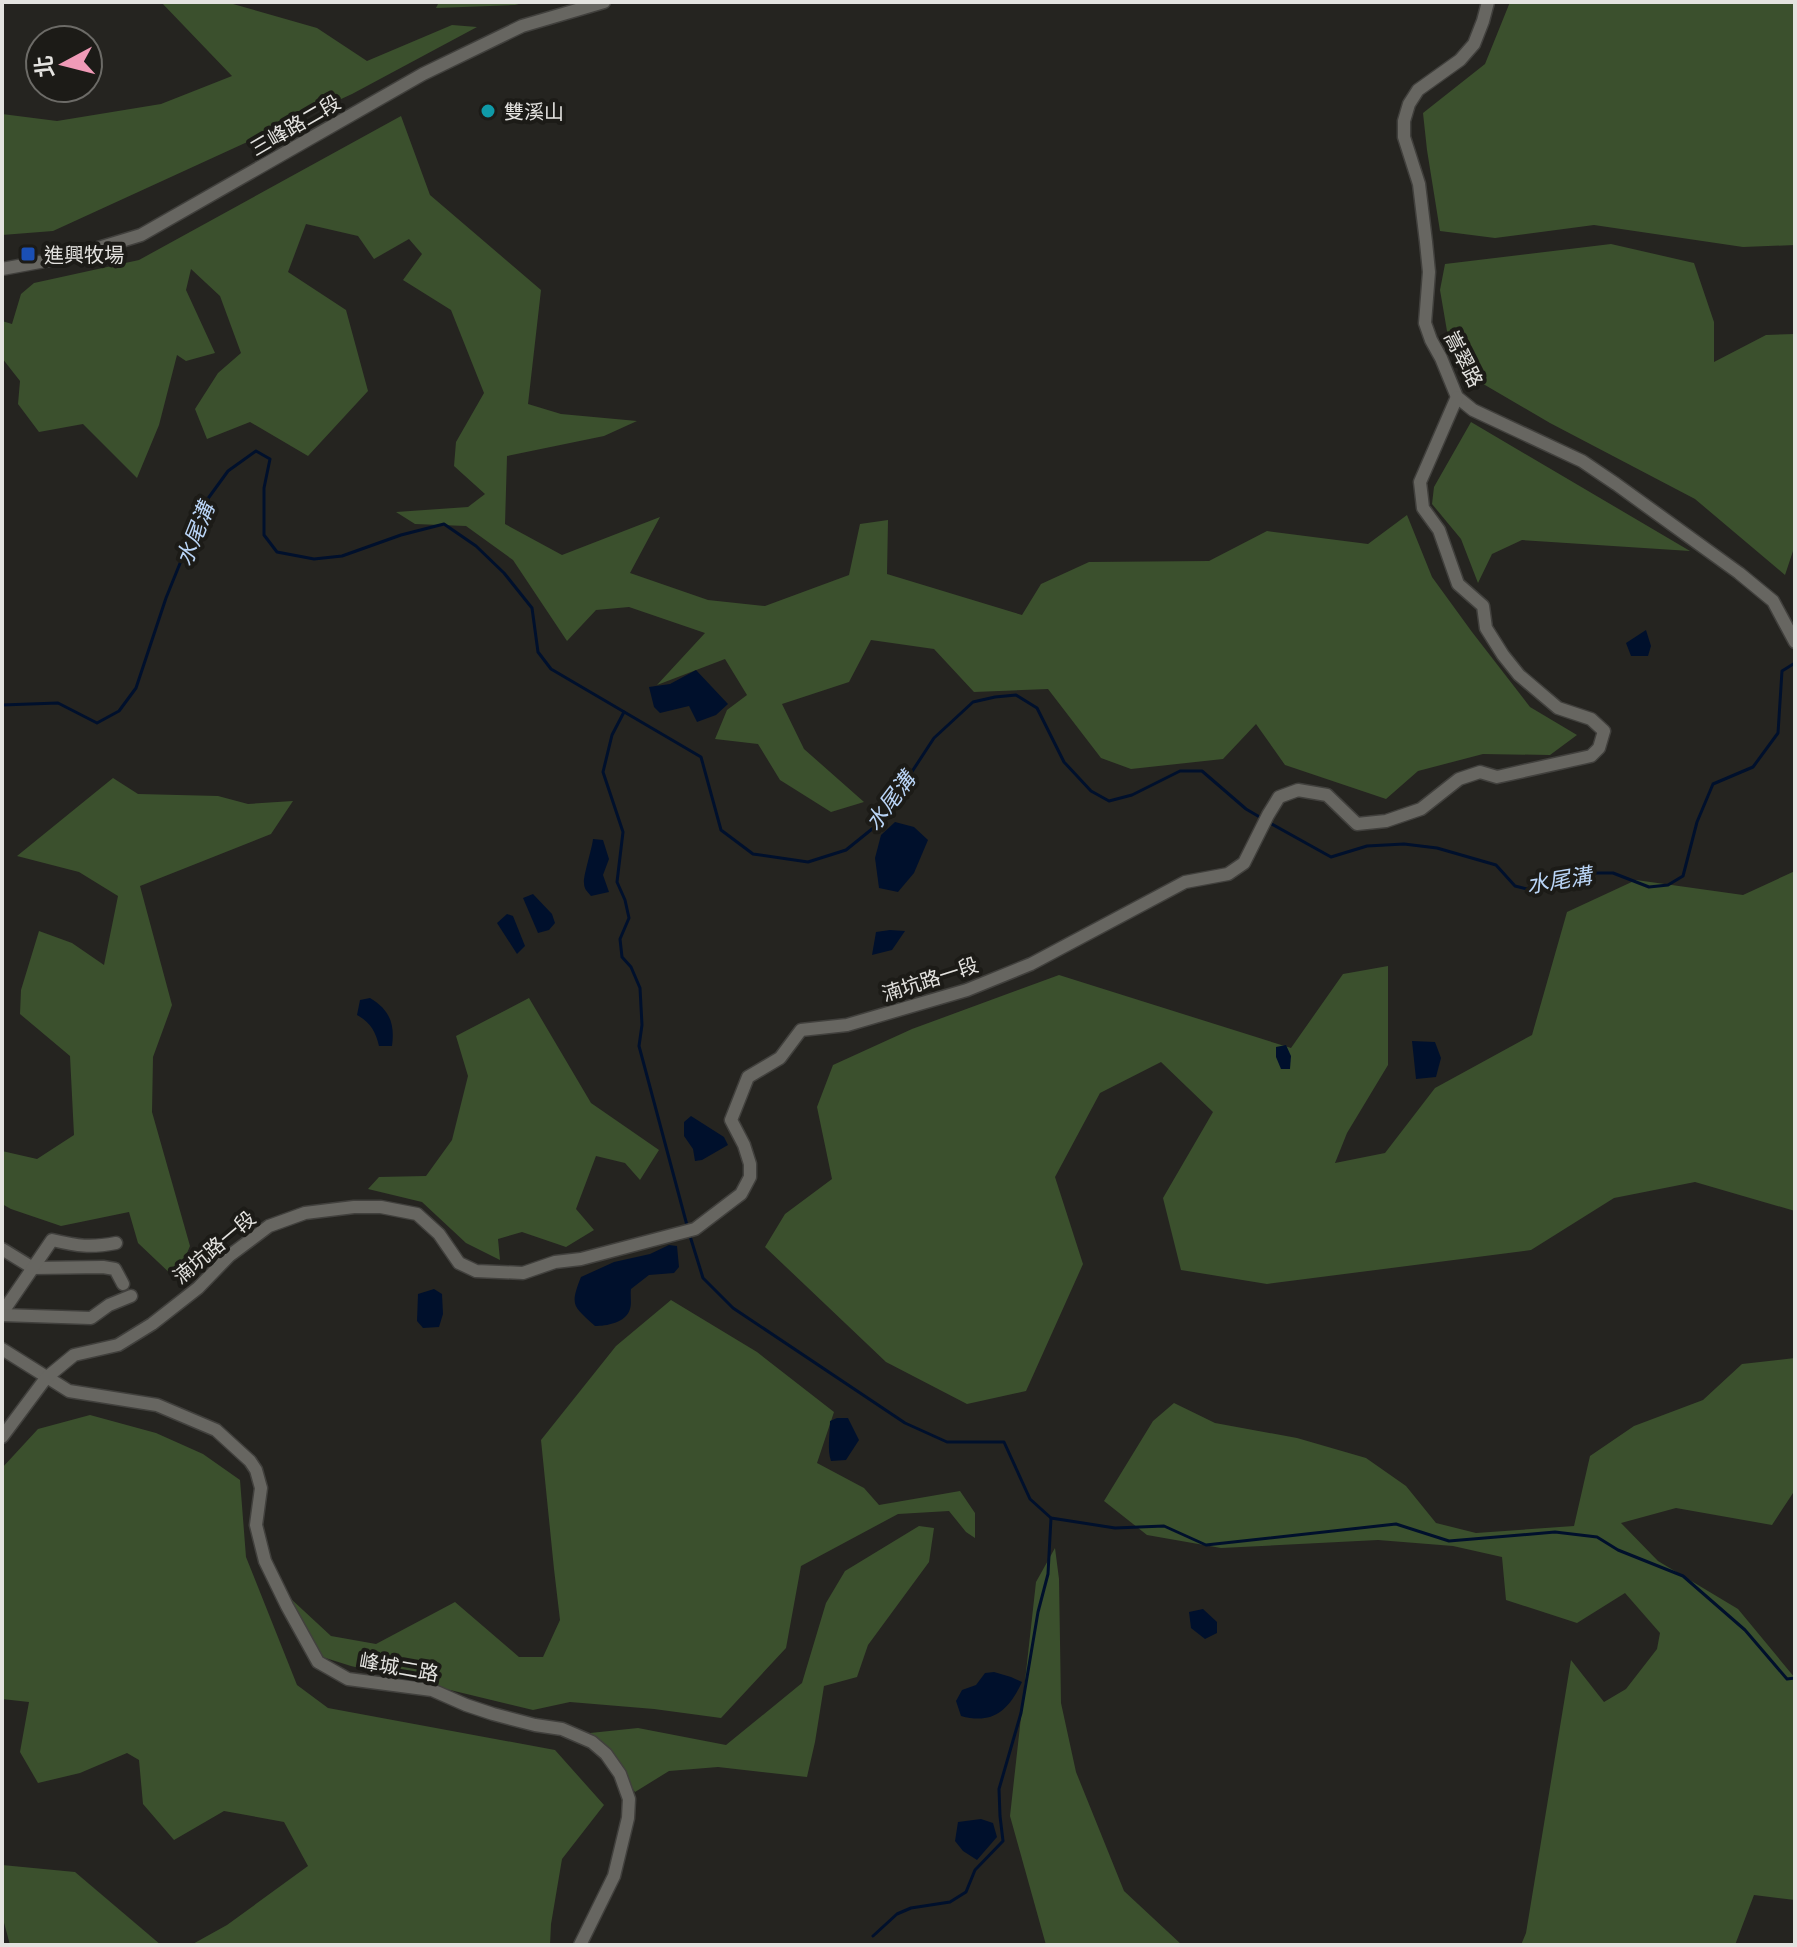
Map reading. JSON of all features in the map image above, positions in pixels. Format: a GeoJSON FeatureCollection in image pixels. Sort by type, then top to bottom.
{"type":"FeatureCollection","features":[{"type":"Feature","properties":{"kind":"street","name":"三峰路二段"},"geometry":{"type":"LineString","coordinates":[[2,269],[72,256],[141,235],[423,74],[522,26],[604,2]]}},
{"type":"Feature","properties":{"kind":"street","name":"嵩翠路"},"geometry":{"type":"LineString","coordinates":[[1488,2],[1474,44],[1460,60],[1418,90],[1409,104],[1404,121],[1404,137],[1419,184],[1426,242],[1429,272],[1425,323],[1457,397],[1473,410],[1582,461],[1739,573],[1773,601],[1795,642]]}},
{"type":"Feature","properties":{"kind":"street","name":"湳坑路一段"},"geometry":{"type":"LineString","coordinates":[[2,1437],[46,1378],[74,1355],[118,1345],[152,1324],[198,1288],[229,1256],[269,1226],[305,1213],[381,1207],[417,1214],[439,1234],[459,1263],[476,1271],[523,1273],[555,1262],[581,1259],[695,1229],[741,1194],[750,1177],[744,1145],[731,1120],[748,1077],[780,1058],[801,1030],[847,1025],[967,990],[1031,964],[1185,882],[1228,874],[1244,863],[1279,797],[1298,790],[1327,795],[1357,824],[1386,821],[1421,809],[1459,779],[1480,772],[1497,777],[1591,756],[1599,748],[1604,731],[1591,719],[1558,708],[1519,675],[1486,628],[1483,606],[1458,584],[1439,530],[1423,508],[1420,482],[1457,397]]}},
{"type":"Feature","properties":{"kind":"street"},"geometry":{"type":"LineString","coordinates":[[2,1314],[52,1240],[95,1247],[116,1243]]}},
{"type":"Feature","properties":{"kind":"street"},"geometry":{"type":"LineString","coordinates":[[2,1249],[33,1268],[115,1269],[123,1284]]}},
{"type":"Feature","properties":{"kind":"street"},"geometry":{"type":"LineString","coordinates":[[2,1314],[91,1318],[109,1305],[131,1296]]}},
{"type":"Feature","properties":{"kind":"street","name":"峰城二路"},"geometry":{"type":"LineString","coordinates":[[2,1349],[69,1391],[157,1405],[216,1430],[250,1461],[261,1488],[256,1525],[265,1561],[318,1662],[348,1679],[432,1690],[493,1714],[562,1729],[592,1742],[606,1754],[625,1786],[629,1799],[628,1818],[614,1876],[580,1945]]}},
{"type":"Feature","properties":{"kind":"green space"},"geometry":{"type":"Polygon","coordinates":[[[161,2],[226,2],[317,28],[367,61],[452,25],[477,27],[352,94],[53,231],[2,235],[2,114],[57,121],[161,104],[232,76],[161,2]]]}},
{"type":"Feature","properties":{"kind":"green space"},"geometry":{"type":"Polygon","coordinates":[[[439,2],[527,2],[436,8],[439,2]]]}},
{"type":"Feature","properties":{"kind":"green space"},"geometry":{"type":"Polygon","coordinates":[[[1510,2],[1795,2],[1795,245],[1743,247],[1594,225],[1495,238],[1440,231],[1423,113],[1485,64],[1510,2]]]}},
{"type":"Feature","properties":{"kind":"green space"},"geometry":{"type":"Polygon","coordinates":[[[401,116],[430,195],[541,290],[528,404],[561,414],[637,421],[604,436],[507,456],[505,524],[562,555],[660,517],[630,573],[708,600],[765,606],[849,575],[860,524],[888,520],[887,574],[1022,615],[1041,584],[1089,562],[1209,561],[1267,531],[1368,544],[1407,515],[1432,577],[1472,632],[1530,707],[1577,735],[1550,755],[1483,754],[1418,771],[1386,799],[1285,765],[1256,724],[1223,759],[1131,769],[1101,758],[1048,689],[974,692],[934,649],[871,640],[849,682],[782,704],[804,749],[864,802],[831,812],[780,780],[758,744],[715,739],[727,710],[747,695],[725,659],[657,685],[705,633],[629,607],[596,610],[567,641],[513,560],[466,526],[415,524],[396,512],[468,507],[485,494],[454,466],[456,442],[484,393],[451,310],[403,280],[422,254],[409,239],[374,259],[358,236],[306,224],[288,272],[346,310],[368,391],[308,456],[250,422],[207,439],[195,409],[218,373],[241,353],[220,296],[191,269],[186,290],[215,353],[186,361],[177,355],[159,425],[137,478],[83,424],[39,432],[18,404],[20,381],[2,358],[2,321],[12,324],[21,294],[34,283],[139,260],[401,116]]]}},
{"type":"Feature","properties":{"kind":"green space"},"geometry":{"type":"Polygon","coordinates":[[[1611,244],[1694,263],[1714,322],[1714,362],[1766,335],[1795,334],[1795,545],[1785,575],[1695,499],[1550,423],[1473,378],[1448,337],[1440,290],[1445,264],[1611,244]]]}},
{"type":"Feature","properties":{"kind":"green space"},"geometry":{"type":"Polygon","coordinates":[[[1471,422],[1690,551],[1522,540],[1492,554],[1478,583],[1461,539],[1432,504],[1434,487],[1471,422]]]}},
{"type":"Feature","properties":{"kind":"green space"},"geometry":{"type":"Polygon","coordinates":[[[113,778],[138,794],[218,796],[248,804],[293,801],[271,834],[140,886],[172,1005],[153,1057],[152,1112],[190,1246],[176,1279],[138,1243],[129,1212],[61,1226],[2,1204],[2,1151],[37,1159],[74,1135],[70,1056],[20,1014],[21,990],[39,931],[72,943],[104,965],[118,896],[79,872],[17,856],[113,778]]]}},
{"type":"Feature","properties":{"kind":"green space"},"geometry":{"type":"Polygon","coordinates":[[[1795,871],[1795,1211],[1695,1182],[1614,1198],[1531,1250],[1267,1284],[1181,1270],[1163,1198],[1213,1112],[1161,1062],[1100,1093],[1055,1177],[1083,1264],[1026,1391],[967,1404],[886,1362],[765,1247],[785,1214],[832,1179],[817,1107],[833,1065],[912,1029],[1059,975],[1291,1048],[1343,974],[1388,966],[1388,1065],[1347,1133],[1335,1163],[1385,1153],[1435,1088],[1532,1035],[1567,912],[1636,880],[1743,895],[1795,871]]]}},
{"type":"Feature","properties":{"kind":"green space"},"geometry":{"type":"Polygon","coordinates":[[[529,998],[591,1103],[659,1150],[640,1180],[625,1163],[596,1156],[576,1209],[594,1230],[566,1247],[522,1232],[498,1239],[500,1260],[466,1243],[422,1202],[368,1189],[379,1177],[426,1176],[452,1140],[468,1076],[456,1036],[529,998]]]}},
{"type":"Feature","properties":{"kind":"green space"},"geometry":{"type":"Polygon","coordinates":[[[671,1300],[757,1352],[834,1412],[817,1463],[864,1488],[879,1505],[960,1491],[975,1513],[975,1538],[949,1511],[898,1514],[801,1566],[786,1648],[721,1718],[570,1702],[533,1710],[316,1655],[290,1598],[331,1636],[376,1644],[455,1602],[519,1657],[543,1657],[560,1620],[541,1440],[616,1346],[671,1300]]]}},
{"type":"Feature","properties":{"kind":"green space"},"geometry":{"type":"Polygon","coordinates":[[[1795,1358],[1795,1490],[1772,1525],[1676,1508],[1621,1523],[1658,1561],[1738,1609],[1795,1678],[1795,1900],[1754,1895],[1735,1945],[1521,1945],[1526,1933],[1571,1660],[1604,1702],[1626,1689],[1657,1649],[1660,1633],[1625,1593],[1577,1623],[1506,1600],[1502,1557],[1453,1546],[1378,1540],[1221,1548],[1147,1535],[1104,1501],[1153,1421],[1174,1403],[1215,1423],[1297,1438],[1366,1458],[1406,1486],[1436,1523],[1476,1533],[1574,1526],[1590,1456],[1634,1426],[1703,1400],[1742,1364],[1795,1358]]]}},
{"type":"Feature","properties":{"kind":"green space"},"geometry":{"type":"Polygon","coordinates":[[[90,1415],[156,1433],[203,1454],[240,1480],[246,1557],[297,1685],[328,1708],[555,1750],[604,1805],[562,1859],[550,1945],[191,1945],[227,1925],[308,1866],[284,1822],[224,1811],[174,1840],[143,1804],[139,1760],[127,1753],[80,1773],[38,1783],[20,1752],[29,1702],[2,1699],[2,1468],[38,1429],[90,1415]]]}},
{"type":"Feature","properties":{"kind":"green space"},"geometry":{"type":"Polygon","coordinates":[[[919,1526],[934,1528],[929,1562],[868,1645],[857,1677],[824,1686],[807,1777],[718,1767],[669,1771],[635,1792],[590,1733],[638,1728],[726,1745],[802,1683],[826,1603],[845,1571],[919,1526]]]}},
{"type":"Feature","properties":{"kind":"green space"},"geometry":{"type":"Polygon","coordinates":[[[1055,1548],[1059,1579],[1061,1703],[1076,1772],[1124,1891],[1182,1945],[1046,1945],[1010,1816],[1036,1582],[1055,1548]]]}},
{"type":"Feature","properties":{"kind":"green space"},"geometry":{"type":"Polygon","coordinates":[[[2,1865],[75,1872],[161,1945],[10,1945],[2,1915],[2,1865]]]}},
{"type":"Feature","properties":{"kind":"water"},"geometry":{"type":"Polygon","coordinates":[[[1646,630],[1651,646],[1648,656],[1631,656],[1626,643],[1646,630]]]}},
{"type":"Feature","properties":{"kind":"water"},"geometry":{"type":"Polygon","coordinates":[[[696,670],[728,704],[716,715],[697,722],[689,706],[660,713],[654,707],[649,687],[670,684],[696,670]]]}},
{"type":"Feature","properties":{"kind":"water"},"geometry":{"type":"Polygon","coordinates":[[[895,822],[914,827],[928,840],[914,873],[898,892],[879,888],[875,858],[881,835],[895,822]]]}},
{"type":"Feature","properties":{"kind":"water"},"geometry":{"type":"Polygon","coordinates":[[[593,839],[603,840],[609,859],[603,875],[609,892],[591,896],[584,880],[593,839]]]}},
{"type":"Feature","properties":{"kind":"water"},"geometry":{"type":"Polygon","coordinates":[[[533,894],[552,914],[555,923],[549,930],[538,933],[523,898],[533,894]]]}},
{"type":"Feature","properties":{"kind":"water"},"geometry":{"type":"Polygon","coordinates":[[[507,914],[513,916],[525,946],[517,954],[497,923],[507,914]]]}},
{"type":"Feature","properties":{"kind":"water"},"geometry":{"type":"Polygon","coordinates":[[[905,931],[892,950],[872,955],[876,932],[905,931]]]}},
{"type":"Feature","properties":{"kind":"water"},"geometry":{"type":"Polygon","coordinates":[[[370,998],[390,1018],[392,1046],[379,1046],[372,1028],[357,1015],[360,1000],[370,998]]]}},
{"type":"Feature","properties":{"kind":"water"},"geometry":{"type":"Polygon","coordinates":[[[1412,1041],[1435,1042],[1441,1058],[1436,1077],[1416,1079],[1412,1041]]]}},
{"type":"Feature","properties":{"kind":"water"},"geometry":{"type":"Polygon","coordinates":[[[1286,1045],[1291,1056],[1290,1069],[1281,1069],[1276,1047],[1286,1045]]]}},
{"type":"Feature","properties":{"kind":"water"},"geometry":{"type":"Polygon","coordinates":[[[691,1116],[724,1137],[728,1145],[695,1161],[693,1149],[684,1136],[684,1122],[691,1116]]]}},
{"type":"Feature","properties":{"kind":"water"},"geometry":{"type":"Polygon","coordinates":[[[669,1245],[677,1246],[679,1267],[674,1273],[649,1275],[631,1289],[631,1307],[620,1321],[595,1326],[578,1310],[575,1294],[581,1277],[614,1262],[650,1254],[669,1245]]]}},
{"type":"Feature","properties":{"kind":"water"},"geometry":{"type":"Polygon","coordinates":[[[434,1289],[442,1294],[443,1314],[439,1327],[423,1328],[417,1321],[418,1294],[434,1289]]]}},
{"type":"Feature","properties":{"kind":"water"},"geometry":{"type":"Polygon","coordinates":[[[848,1418],[859,1440],[846,1460],[831,1461],[830,1421],[848,1418]]]}},
{"type":"Feature","properties":{"kind":"water"},"geometry":{"type":"Polygon","coordinates":[[[1203,1609],[1217,1622],[1217,1633],[1205,1639],[1191,1628],[1189,1612],[1203,1609]]]}},
{"type":"Feature","properties":{"kind":"water"},"geometry":{"type":"Polygon","coordinates":[[[994,1672],[1022,1682],[1011,1700],[991,1717],[961,1716],[956,1701],[962,1690],[976,1685],[985,1673],[994,1672]]]}},
{"type":"Feature","properties":{"kind":"water"},"geometry":{"type":"Polygon","coordinates":[[[981,1819],[993,1823],[997,1837],[977,1860],[955,1841],[958,1822],[981,1819]]]}},
{"type":"Feature","properties":{"kind":"waterway","name":"水尾溝"},"geometry":{"type":"LineString","coordinates":[[2,705],[58,703],[97,723],[119,711],[136,688],[166,598],[204,504],[228,471],[256,451],[270,459],[264,488],[264,535],[277,552],[314,559],[342,556],[444,524],[476,546],[504,573],[532,608],[538,652],[551,669],[701,757],[721,830],[753,854],[808,862],[846,850],[877,825],[934,738],[973,702],[1016,695],[1037,708],[1064,762],[1091,791],[1109,801],[1132,795],[1180,771],[1202,771],[1246,809],[1263,819]]}},
{"type":"Feature","properties":{"kind":"waterway","name":"水尾溝"},"geometry":{"type":"LineString","coordinates":[[1270,823],[1331,857],[1367,846],[1404,844],[1437,848],[1496,865],[1515,886],[1527,889],[1587,873],[1613,873],[1649,887],[1668,885],[1683,876],[1697,822],[1713,784],[1753,767],[1778,733],[1782,671],[1795,663]]}},
{"type":"Feature","properties":{"kind":"waterway"},"geometry":{"type":"LineString","coordinates":[[624,712],[612,735],[603,772],[623,832],[617,882],[629,918],[620,939],[622,957],[631,967],[640,988],[642,1025],[639,1046],[688,1229]]}},
{"type":"Feature","properties":{"kind":"waterway"},"geometry":{"type":"LineString","coordinates":[[690,1236],[703,1278],[733,1308],[905,1423],[947,1442],[1004,1442],[1030,1499],[1051,1518],[1115,1528],[1164,1526],[1206,1545],[1396,1524],[1449,1541],[1555,1532],[1597,1537],[1618,1550],[1683,1576],[1745,1630],[1787,1679],[1795,1678]]}},
{"type":"Feature","properties":{"kind":"waterway"},"geometry":{"type":"LineString","coordinates":[[873,1936],[897,1914],[911,1908],[950,1902],[966,1892],[975,1870],[1003,1841],[999,1789],[1021,1713],[1038,1612],[1048,1574],[1051,1518]]}},
{"type":"Feature","properties":{"kind":"place","name":"雙溪山"},"geometry":{"type":"Point","coordinates":[488,111]}},
{"type":"Feature","properties":{"kind":"place","name":"進興牧場"},"geometry":{"type":"Point","coordinates":[28,254]}}]}
